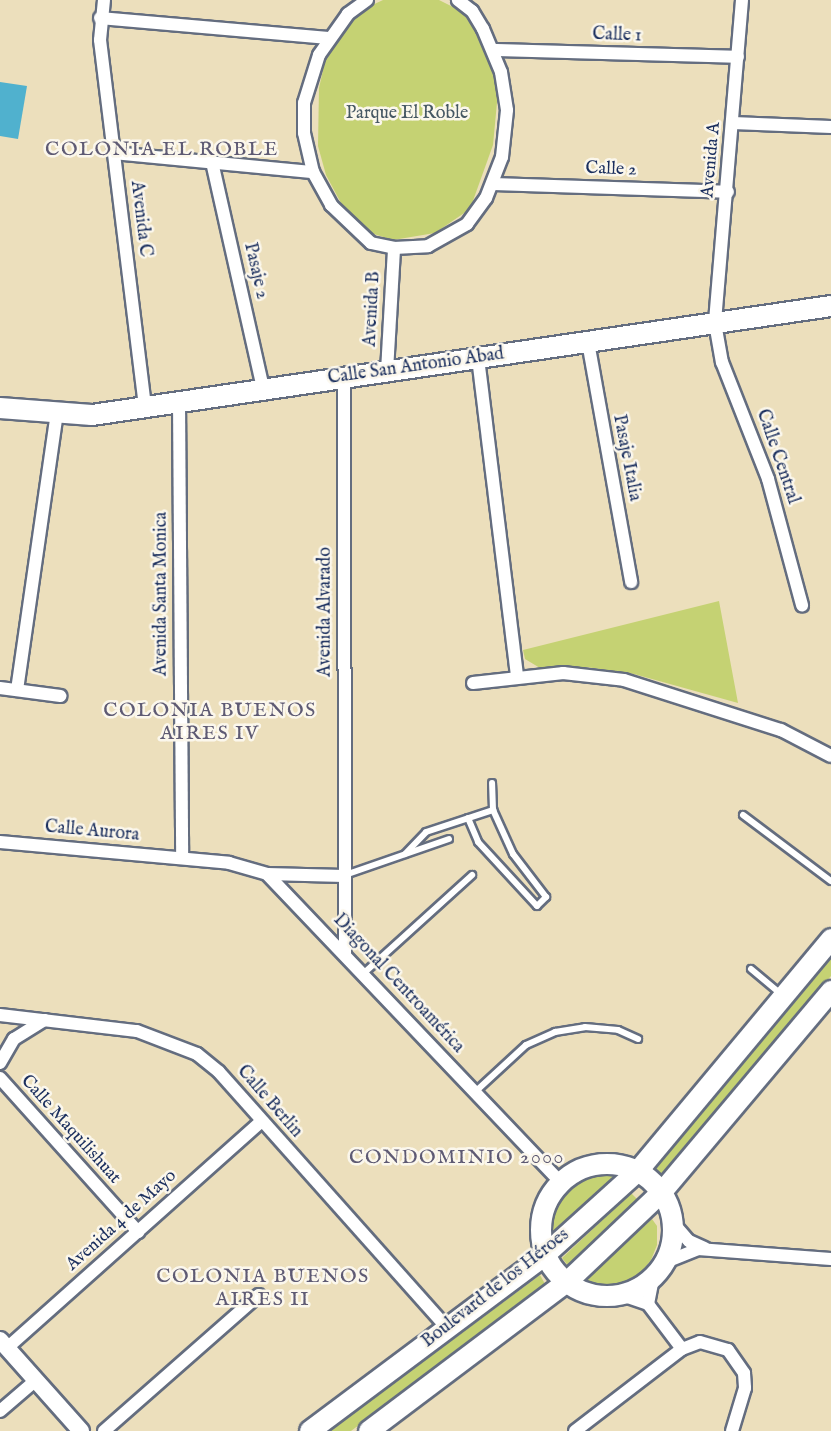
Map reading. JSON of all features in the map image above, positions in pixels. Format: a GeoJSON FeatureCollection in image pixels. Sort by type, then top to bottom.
{"type":"FeatureCollection","features":[{"type":"Feature","properties":{"kind":"main road","name":"Calle San Antonio Abad"},"geometry":{"type":"LineString","coordinates":[[0,408],[92,415],[831,306]]}},
{"type":"Feature","properties":{"kind":"main road","name":"Boulevard de los Héroes"},"geometry":{"type":"LineString","coordinates":[[310,1431],[545,1255],[638,1171],[831,939]]}},
{"type":"Feature","properties":{"kind":"main road","name":"Boulevard de los Héroes"},"geometry":{"type":"LineString","coordinates":[[369,1431],[567,1282],[662,1192],[831,992]]}},
{"type":"Feature","properties":{"kind":"main road"},"geometry":{"type":"LineString","coordinates":[[598,1165],[618,1165],[638,1171],[662,1192],[674,1224],[666,1262],[653,1278],[622,1295],[584,1293],[567,1282],[545,1255],[540,1225],[543,1209],[561,1183],[578,1171],[598,1165]]}},
{"type":"Feature","properties":{"kind":"street","name":"Avenida C"},"geometry":{"type":"LineString","coordinates":[[104,0],[100,18],[145,406]]}},
{"type":"Feature","properties":{"kind":"street"},"geometry":{"type":"LineString","coordinates":[[367,0],[348,14],[328,38],[313,66],[304,103],[304,133],[313,172],[344,220],[371,243],[394,248],[428,246],[455,233],[467,224],[492,184],[502,157],[507,110],[494,50],[472,11],[458,0]]}},
{"type":"Feature","properties":{"kind":"street","name":"Avenida A"},"geometry":{"type":"LineString","coordinates":[[715,323],[728,192],[742,0]]}},
{"type":"Feature","properties":{"kind":"street"},"geometry":{"type":"LineString","coordinates":[[100,18],[328,38]]}},
{"type":"Feature","properties":{"kind":"street","name":"Calle 1"},"geometry":{"type":"LineString","coordinates":[[494,50],[738,57]]}},
{"type":"Feature","properties":{"kind":"street"},"geometry":{"type":"LineString","coordinates":[[733,123],[831,127]]}},
{"type":"Feature","properties":{"kind":"street"},"geometry":{"type":"LineString","coordinates":[[114,153],[313,172]]}},
{"type":"Feature","properties":{"kind":"street","name":"Pasaje 2"},"geometry":{"type":"LineString","coordinates":[[212,162],[263,388]]}},
{"type":"Feature","properties":{"kind":"street","name":"Calle 2"},"geometry":{"type":"LineString","coordinates":[[492,184],[728,192]]}},
{"type":"Feature","properties":{"kind":"street","name":"Avenida B"},"geometry":{"type":"LineString","coordinates":[[387,371],[394,248]]}},
{"type":"Feature","properties":{"kind":"street","name":"Calle Central"},"geometry":{"type":"LineString","coordinates":[[715,323],[722,362],[768,479],[802,605]]}},
{"type":"Feature","properties":{"kind":"street","name":"Pasaje Italia"},"geometry":{"type":"LineString","coordinates":[[588,342],[631,582]]}},
{"type":"Feature","properties":{"kind":"street"},"geometry":{"type":"LineString","coordinates":[[478,358],[517,677]]}},
{"type":"Feature","properties":{"kind":"street","name":"Avenida Alvarado"},"geometry":{"type":"LineString","coordinates":[[344,378],[345,954]]}},
{"type":"Feature","properties":{"kind":"street","name":"Avenida Santa Monica"},"geometry":{"type":"LineString","coordinates":[[179,401],[182,858]]}},
{"type":"Feature","properties":{"kind":"street"},"geometry":{"type":"LineString","coordinates":[[17,690],[57,414]]}},
{"type":"Feature","properties":{"kind":"street"},"geometry":{"type":"LineString","coordinates":[[473,683],[563,673],[624,680],[781,730],[831,756]]}},
{"type":"Feature","properties":{"kind":"street"},"geometry":{"type":"LineString","coordinates":[[0,688],[60,696]]}},
{"type":"Feature","properties":{"kind":"street","name":"Calle Aurora"},"geometry":{"type":"LineString","coordinates":[[0,842],[182,858]]}},
{"type":"Feature","properties":{"kind":"street","name":"Diagonal Centroamérica"},"geometry":{"type":"LineString","coordinates":[[182,858],[243,865],[267,874],[364,973],[561,1183]]}},
{"type":"Feature","properties":{"kind":"street"},"geometry":{"type":"LineString","coordinates":[[267,874],[344,876]]}},
{"type":"Feature","properties":{"kind":"street","name":"Calle Berlin"},"geometry":{"type":"LineString","coordinates":[[0,1015],[137,1030],[184,1046],[209,1063],[446,1327]]}},
{"type":"Feature","properties":{"kind":"street"},"geometry":{"type":"LineString","coordinates":[[0,1063],[14,1039],[45,1020]]}},
{"type":"Feature","properties":{"kind":"street","name":"Calle Maquilishuat"},"geometry":{"type":"LineString","coordinates":[[0,1078],[138,1232]]}},
{"type":"Feature","properties":{"kind":"street","name":"Avenida 4 de Mayo"},"geometry":{"type":"LineString","coordinates":[[3,1344],[138,1232],[261,1122]]}},
{"type":"Feature","properties":{"kind":"street"},"geometry":{"type":"LineString","coordinates":[[674,1224],[689,1241],[710,1249]]}},
{"type":"Feature","properties":{"kind":"street"},"geometry":{"type":"LineString","coordinates":[[666,1262],[686,1251],[710,1249],[831,1259]]}},
{"type":"Feature","properties":{"kind":"street"},"geometry":{"type":"LineString","coordinates":[[648,1304],[653,1278]]}},
{"type":"Feature","properties":{"kind":"street"},"geometry":{"type":"LineString","coordinates":[[104,1431],[259,1295]]}},
{"type":"Feature","properties":{"kind":"street"},"geometry":{"type":"LineString","coordinates":[[622,1295],[648,1304],[682,1349]]}},
{"type":"Feature","properties":{"kind":"street"},"geometry":{"type":"LineString","coordinates":[[575,1431],[682,1349],[693,1343],[708,1342],[728,1350],[738,1359],[745,1388],[732,1431]]}},
{"type":"Feature","properties":{"kind":"street"},"geometry":{"type":"LineString","coordinates":[[3,1344],[81,1431]]}},
{"type":"Feature","properties":{"kind":"street"},"geometry":{"type":"LineString","coordinates":[[0,1412],[36,1380]]}},
{"type":"Feature","properties":{"kind":"lane"},"geometry":{"type":"LineString","coordinates":[[468,818],[478,842],[537,906],[546,897],[513,854],[493,810],[492,783]]}},
{"type":"Feature","properties":{"kind":"lane"},"geometry":{"type":"LineString","coordinates":[[405,855],[423,834],[493,810]]}},
{"type":"Feature","properties":{"kind":"lane"},"geometry":{"type":"LineString","coordinates":[[743,815],[831,881]]}},
{"type":"Feature","properties":{"kind":"lane"},"geometry":{"type":"LineString","coordinates":[[344,876],[449,839]]}},
{"type":"Feature","properties":{"kind":"lane"},"geometry":{"type":"LineString","coordinates":[[364,973],[472,875]]}},
{"type":"Feature","properties":{"kind":"lane"},"geometry":{"type":"LineString","coordinates":[[752,969],[784,996]]}},
{"type":"Feature","properties":{"kind":"lane"},"geometry":{"type":"LineString","coordinates":[[475,1092],[526,1045],[555,1032],[585,1028],[618,1030],[638,1039]]}},
{"type":"Feature","properties":{"kind":"green space","name":"Parque El Roble"},"geometry":{"type":"Polygon","coordinates":[[[383,0],[439,0],[473,17],[499,81],[493,145],[470,209],[435,233],[393,240],[361,230],[349,218],[326,175],[318,146],[319,88],[328,48],[351,15],[383,0]]]}},
{"type":"Feature","properties":{"kind":"green space"},"geometry":{"type":"Polygon","coordinates":[[[719,601],[738,703],[634,674],[586,667],[540,668],[525,659],[523,650],[719,601]]]}},
{"type":"Feature","properties":{"kind":"green space"},"geometry":{"type":"Polygon","coordinates":[[[831,955],[831,976],[660,1180],[651,1172],[831,955]]]}},
{"type":"Feature","properties":{"kind":"green space"},"geometry":{"type":"Polygon","coordinates":[[[606,1171],[622,1174],[551,1238],[550,1214],[556,1198],[579,1178],[606,1171]]]}},
{"type":"Feature","properties":{"kind":"green space"},"geometry":{"type":"Polygon","coordinates":[[[631,1193],[640,1202],[569,1267],[562,1258],[631,1193]]]}},
{"type":"Feature","properties":{"kind":"green space"},"geometry":{"type":"Polygon","coordinates":[[[652,1219],[657,1226],[657,1245],[651,1260],[640,1274],[612,1289],[596,1289],[583,1282],[652,1219]]]}},
{"type":"Feature","properties":{"kind":"green space"},"geometry":{"type":"Polygon","coordinates":[[[540,1275],[545,1284],[351,1431],[329,1431],[540,1275]]]}},
{"type":"Feature","properties":{"kind":"water"},"geometry":{"type":"Polygon","coordinates":[[[0,82],[27,86],[18,139],[0,136],[0,82]]]}},
{"type":"Feature","properties":{"kind":"district","name":"COLONIA EL ROBLE"},"geometry":{"type":"Point","coordinates":[162,149]}},
{"type":"Feature","properties":{"kind":"district","name":"COLONIA BUENOS AIRES IV"},"geometry":{"type":"Point","coordinates":[210,722]}},
{"type":"Feature","properties":{"kind":"district","name":"CONDOMINIO 2000"},"geometry":{"type":"Point","coordinates":[457,1157]}},
{"type":"Feature","properties":{"kind":"district","name":"COLONIA BUENOS AIRES II"},"geometry":{"type":"Point","coordinates":[263,1288]}}]}
